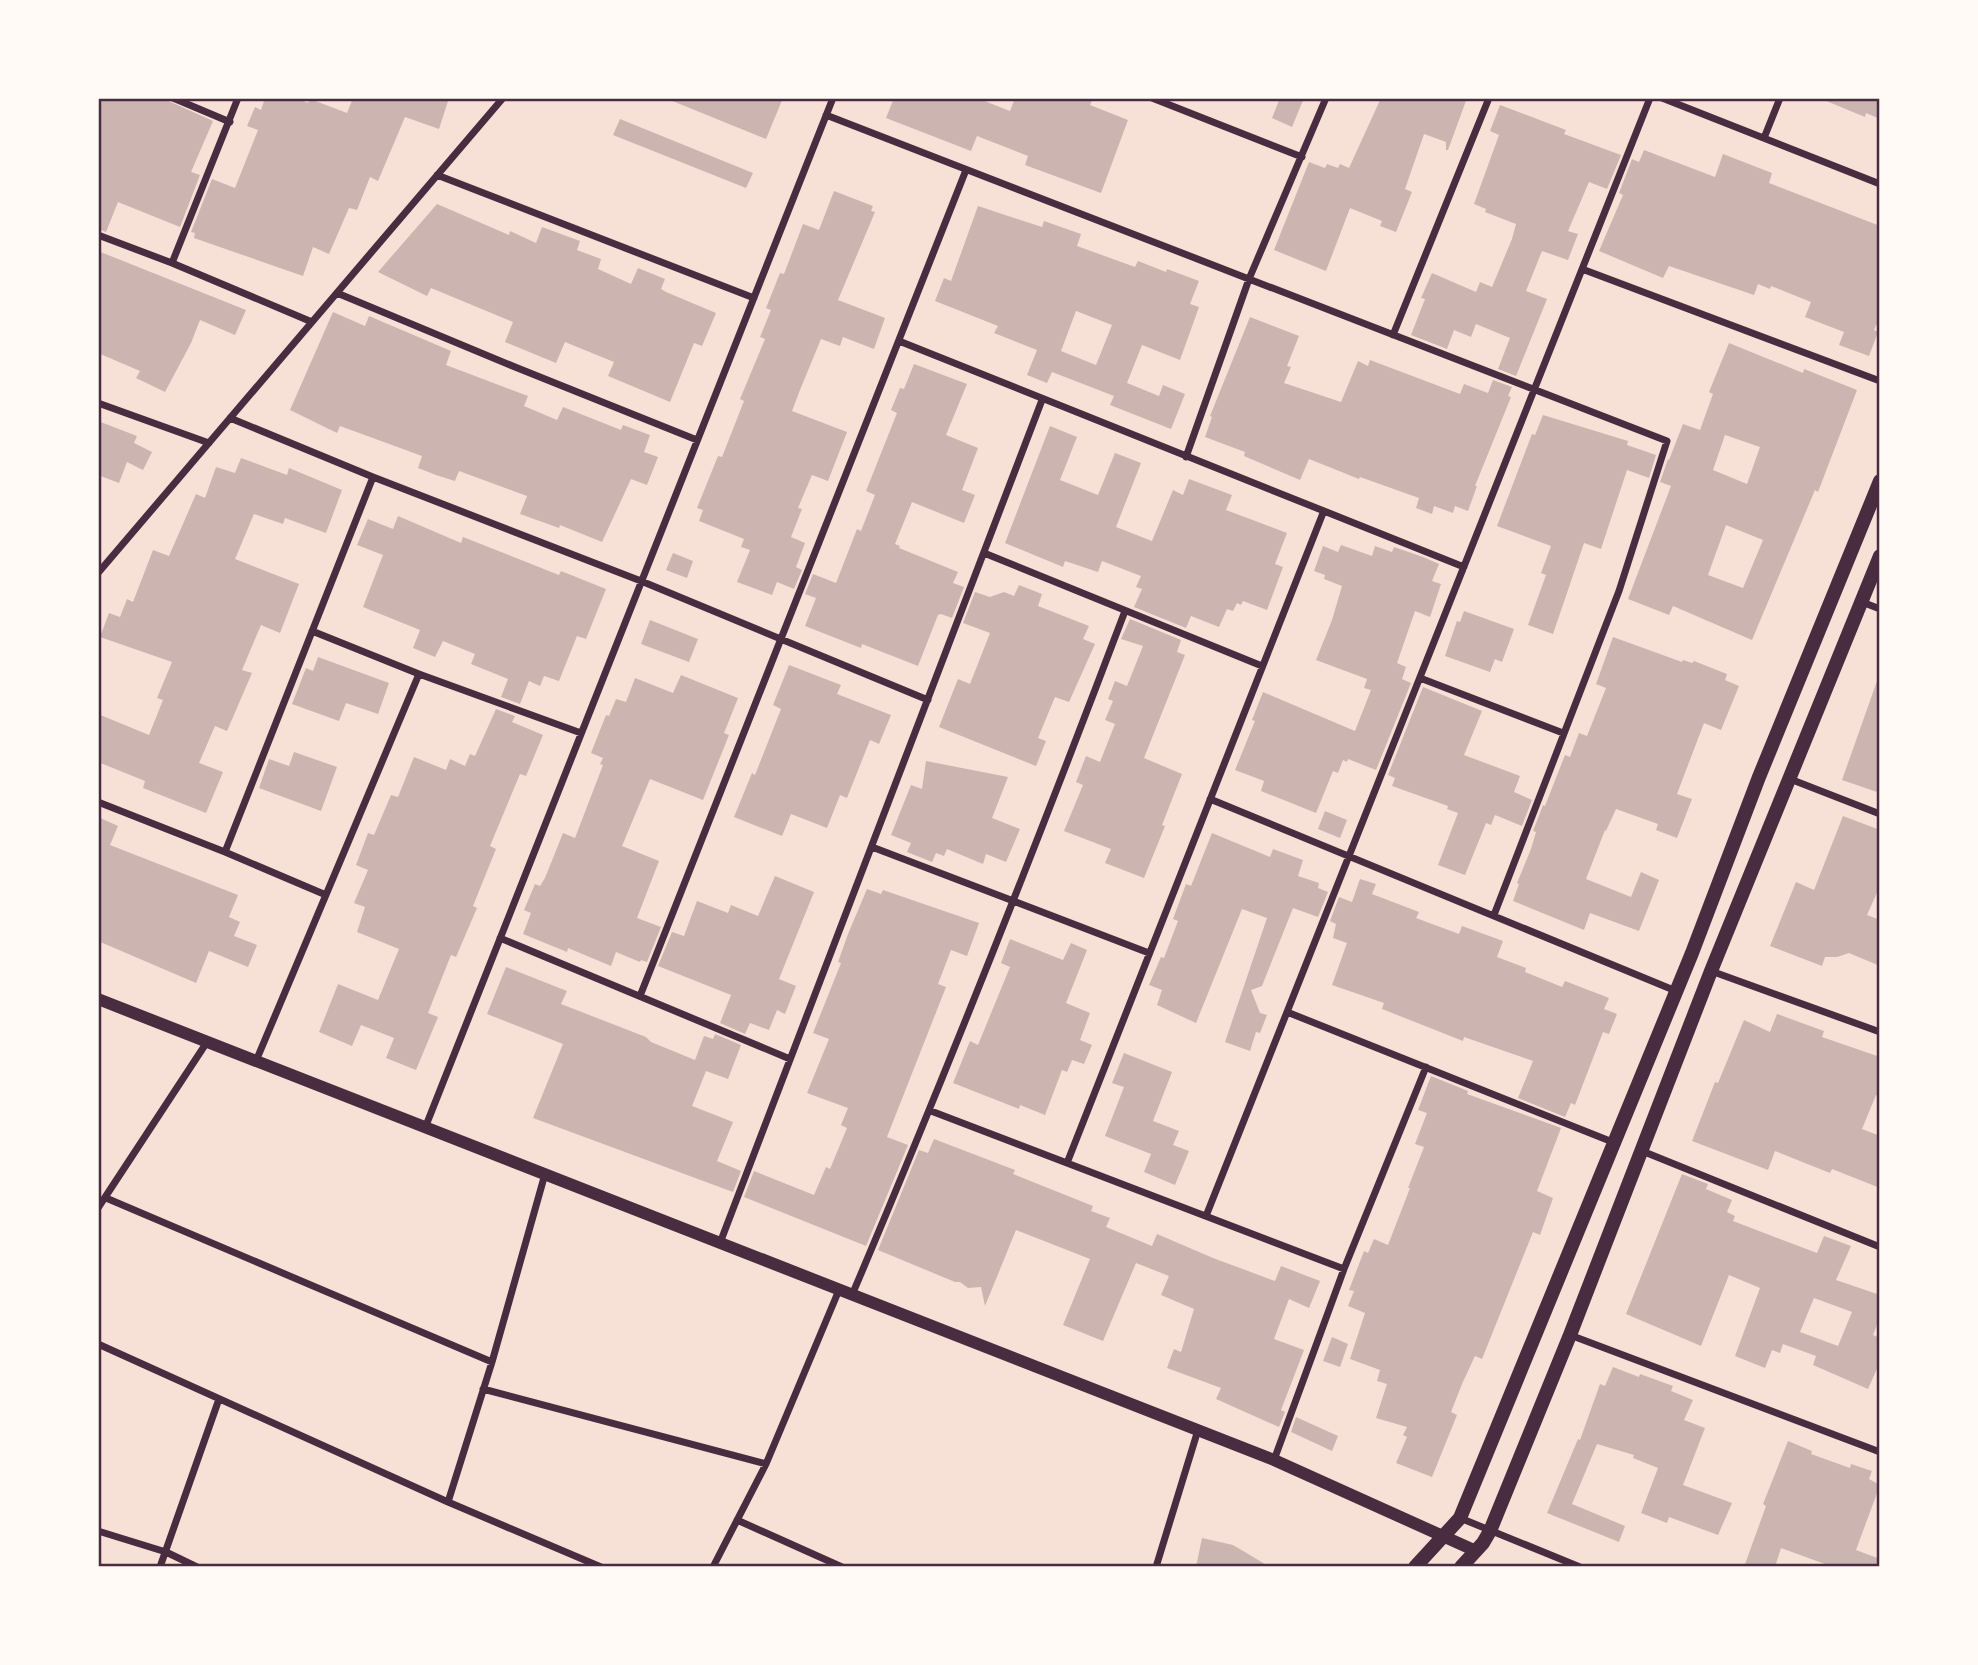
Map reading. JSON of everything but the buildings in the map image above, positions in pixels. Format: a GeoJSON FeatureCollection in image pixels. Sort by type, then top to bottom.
{"type":"FeatureCollection","features":[{"type":"Feature","properties":{"kind":"main road"},"geometry":{"type":"LineString","coordinates":[[1415,1567],[1460,1518],[1615,1143],[1759,777],[1880,481]]}},
{"type":"Feature","properties":{"kind":"main road"},"geometry":{"type":"LineString","coordinates":[[1461,1567],[1490,1531],[1570,1335],[1711,971],[1880,556]]}},
{"type":"Feature","properties":{"kind":"street"},"geometry":{"type":"LineString","coordinates":[[173,98],[230,122]]}},
{"type":"Feature","properties":{"kind":"street"},"geometry":{"type":"LineString","coordinates":[[172,262],[238,98]]}},
{"type":"Feature","properties":{"kind":"street"},"geometry":{"type":"LineString","coordinates":[[98,573],[503,98]]}},
{"type":"Feature","properties":{"kind":"street"},"geometry":{"type":"LineString","coordinates":[[425,1128],[833,98]]}},
{"type":"Feature","properties":{"kind":"street"},"geometry":{"type":"LineString","coordinates":[[1152,98],[1302,157]]}},
{"type":"Feature","properties":{"kind":"street"},"geometry":{"type":"LineString","coordinates":[[1186,457],[1249,279],[1326,98]]}},
{"type":"Feature","properties":{"kind":"street"},"geometry":{"type":"LineString","coordinates":[[1393,335],[1489,98]]}},
{"type":"Feature","properties":{"kind":"street"},"geometry":{"type":"LineString","coordinates":[[1206,1216],[1650,98]]}},
{"type":"Feature","properties":{"kind":"street"},"geometry":{"type":"LineString","coordinates":[[1662,98],[1880,184]]}},
{"type":"Feature","properties":{"kind":"street"},"geometry":{"type":"LineString","coordinates":[[1764,138],[1780,98]]}},
{"type":"Feature","properties":{"kind":"street"},"geometry":{"type":"LineString","coordinates":[[826,116],[1667,441],[1619,591],[1494,915]]}},
{"type":"Feature","properties":{"kind":"street"},"geometry":{"type":"LineString","coordinates":[[640,996],[966,170]]}},
{"type":"Feature","properties":{"kind":"street"},"geometry":{"type":"LineString","coordinates":[[437,175],[754,298]]}},
{"type":"Feature","properties":{"kind":"street"},"geometry":{"type":"LineString","coordinates":[[98,234],[172,262],[313,322]]}},
{"type":"Feature","properties":{"kind":"street"},"geometry":{"type":"LineString","coordinates":[[1582,269],[1880,382]]}},
{"type":"Feature","properties":{"kind":"street"},"geometry":{"type":"LineString","coordinates":[[337,293],[697,440]]}},
{"type":"Feature","properties":{"kind":"street"},"geometry":{"type":"LineString","coordinates":[[899,341],[1323,513],[1464,567]]}},
{"type":"Feature","properties":{"kind":"street"},"geometry":{"type":"LineString","coordinates":[[720,1243],[1042,400]]}},
{"type":"Feature","properties":{"kind":"street"},"geometry":{"type":"LineString","coordinates":[[98,403],[209,443]]}},
{"type":"Feature","properties":{"kind":"street"},"geometry":{"type":"LineString","coordinates":[[230,418],[373,477],[641,581],[928,700]]}},
{"type":"Feature","properties":{"kind":"street"},"geometry":{"type":"LineString","coordinates":[[225,852],[373,477]]}},
{"type":"Feature","properties":{"kind":"street"},"geometry":{"type":"LineString","coordinates":[[1067,1163],[1323,513]]}},
{"type":"Feature","properties":{"kind":"street"},"geometry":{"type":"LineString","coordinates":[[984,553],[1262,666]]}},
{"type":"Feature","properties":{"kind":"street"},"geometry":{"type":"LineString","coordinates":[[1862,602],[1880,609]]}},
{"type":"Feature","properties":{"kind":"street"},"geometry":{"type":"LineString","coordinates":[[852,1295],[1015,900],[1125,611]]}},
{"type":"Feature","properties":{"kind":"street"},"geometry":{"type":"LineString","coordinates":[[313,631],[419,674],[581,733]]}},
{"type":"Feature","properties":{"kind":"street"},"geometry":{"type":"LineString","coordinates":[[256,1061],[419,674]]}},
{"type":"Feature","properties":{"kind":"street"},"geometry":{"type":"LineString","coordinates":[[1420,678],[1563,733]]}},
{"type":"Feature","properties":{"kind":"street"},"geometry":{"type":"LineString","coordinates":[[1790,779],[1880,814]]}},
{"type":"Feature","properties":{"kind":"street"},"geometry":{"type":"LineString","coordinates":[[1210,799],[1676,991]]}},
{"type":"Feature","properties":{"kind":"street"},"geometry":{"type":"LineString","coordinates":[[98,802],[326,895]]}},
{"type":"Feature","properties":{"kind":"street"},"geometry":{"type":"LineString","coordinates":[[872,847],[1149,953]]}},
{"type":"Feature","properties":{"kind":"street"},"geometry":{"type":"LineString","coordinates":[[500,938],[790,1059]]}},
{"type":"Feature","properties":{"kind":"street"},"geometry":{"type":"LineString","coordinates":[[1711,971],[1880,1032]]}},
{"type":"Feature","properties":{"kind":"street"},"geometry":{"type":"LineString","coordinates":[[98,999],[1198,1430],[1476,1551]]}},
{"type":"Feature","properties":{"kind":"street"},"geometry":{"type":"LineString","coordinates":[[1287,1012],[1615,1143]]}},
{"type":"Feature","properties":{"kind":"street"},"geometry":{"type":"LineString","coordinates":[[98,1208],[206,1042]]}},
{"type":"Feature","properties":{"kind":"street"},"geometry":{"type":"LineString","coordinates":[[1274,1461],[1344,1269],[1426,1067]]}},
{"type":"Feature","properties":{"kind":"street"},"geometry":{"type":"LineString","coordinates":[[930,1111],[1344,1269]]}},
{"type":"Feature","properties":{"kind":"street"},"geometry":{"type":"LineString","coordinates":[[1642,1151],[1880,1247]]}},
{"type":"Feature","properties":{"kind":"street"},"geometry":{"type":"LineString","coordinates":[[448,1502],[492,1362],[545,1174]]}},
{"type":"Feature","properties":{"kind":"street"},"geometry":{"type":"LineString","coordinates":[[106,1198],[492,1362]]}},
{"type":"Feature","properties":{"kind":"street"},"geometry":{"type":"LineString","coordinates":[[713,1567],[766,1464],[839,1290]]}},
{"type":"Feature","properties":{"kind":"street"},"geometry":{"type":"LineString","coordinates":[[1570,1335],[1880,1452]]}},
{"type":"Feature","properties":{"kind":"street"},"geometry":{"type":"LineString","coordinates":[[98,1344],[448,1502],[601,1567]]}},
{"type":"Feature","properties":{"kind":"street"},"geometry":{"type":"LineString","coordinates":[[483,1389],[766,1464]]}},
{"type":"Feature","properties":{"kind":"street"},"geometry":{"type":"LineString","coordinates":[[160,1567],[219,1399]]}},
{"type":"Feature","properties":{"kind":"street"},"geometry":{"type":"LineString","coordinates":[[1156,1567],[1198,1430]]}},
{"type":"Feature","properties":{"kind":"street"},"geometry":{"type":"LineString","coordinates":[[1460,1518],[1580,1567]]}},
{"type":"Feature","properties":{"kind":"street"},"geometry":{"type":"LineString","coordinates":[[737,1520],[842,1567]]}},
{"type":"Feature","properties":{"kind":"street"},"geometry":{"type":"LineString","coordinates":[[98,1531],[166,1552],[197,1567]]}}]}
